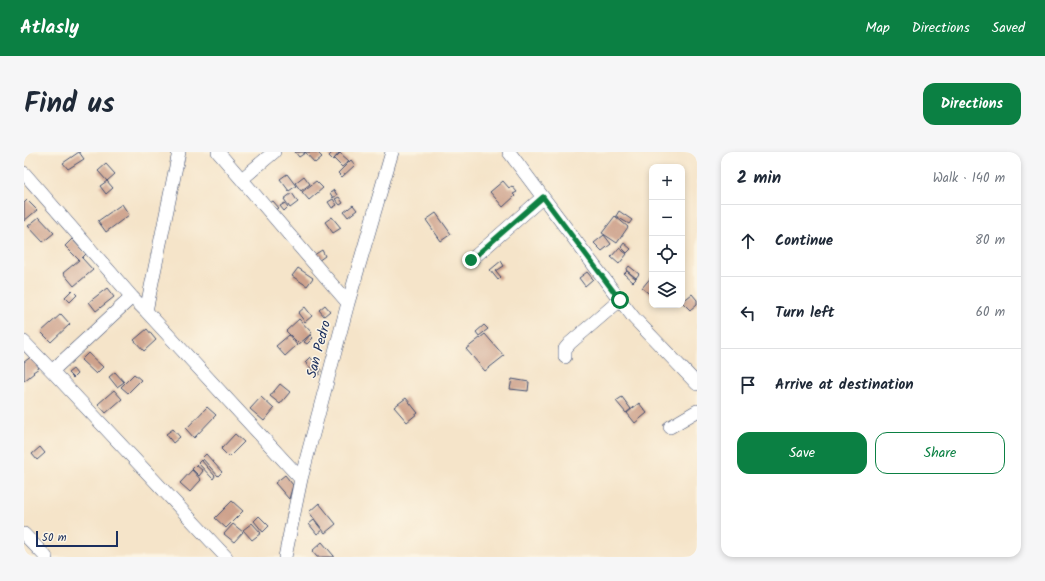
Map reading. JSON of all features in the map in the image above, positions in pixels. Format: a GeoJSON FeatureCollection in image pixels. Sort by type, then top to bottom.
{"type":"FeatureCollection","features":[{"type":"Feature","properties":{"kind":"street"},"geometry":{"type":"LineString","coordinates":[[146,311],[179,152]]}},
{"type":"Feature","properties":{"kind":"street"},"geometry":{"type":"LineString","coordinates":[[218,152],[348,303]]}},
{"type":"Feature","properties":{"kind":"street"},"geometry":{"type":"LineString","coordinates":[[242,179],[274,152]]}},
{"type":"Feature","properties":{"kind":"street"},"geometry":{"type":"LineString","coordinates":[[509,152],[634,318],[697,384]]}},
{"type":"Feature","properties":{"kind":"street","name":"San Pedro"},"geometry":{"type":"LineString","coordinates":[[285,557],[301,479],[388,155]]}},
{"type":"Feature","properties":{"kind":"street"},"geometry":{"type":"LineString","coordinates":[[24,173],[132,298],[146,311],[301,479]]}},
{"type":"Feature","properties":{"kind":"street"},"geometry":{"type":"LineString","coordinates":[[471,260],[543,197]]}},
{"type":"Feature","properties":{"kind":"street"},"geometry":{"type":"LineString","coordinates":[[52,371],[132,298]]}},
{"type":"Feature","properties":{"kind":"street"},"geometry":{"type":"LineString","coordinates":[[565,357],[566,349],[570,343],[620,300]]}},
{"type":"Feature","properties":{"kind":"street"},"geometry":{"type":"LineString","coordinates":[[24,342],[226,557]]}},
{"type":"Feature","properties":{"kind":"street"},"geometry":{"type":"LineString","coordinates":[[670,427],[697,411]]}},
{"type":"Feature","properties":{"kind":"street"},"geometry":{"type":"LineString","coordinates":[[24,534],[46,557]]}},
{"type":"Feature","properties":{"kind":"building"},"geometry":{"type":"Polygon","coordinates":[[[79,152],[84,159],[68,169],[63,163],[79,152]]]}},
{"type":"Feature","properties":{"kind":"building"},"geometry":{"type":"Polygon","coordinates":[[[295,152],[304,152],[305,153],[299,157],[295,152]]]}},
{"type":"Feature","properties":{"kind":"building"},"geometry":{"type":"Polygon","coordinates":[[[305,152],[317,152],[322,157],[315,163],[305,152]]]}},
{"type":"Feature","properties":{"kind":"building"},"geometry":{"type":"Polygon","coordinates":[[[333,152],[340,152],[333,160],[329,156],[333,152]]]}},
{"type":"Feature","properties":{"kind":"building"},"geometry":{"type":"Polygon","coordinates":[[[340,153],[349,161],[342,167],[334,159],[340,153]]]}},
{"type":"Feature","properties":{"kind":"building"},"geometry":{"type":"Polygon","coordinates":[[[351,160],[355,165],[342,177],[338,173],[351,160]]]}},
{"type":"Feature","properties":{"kind":"building"},"geometry":{"type":"Polygon","coordinates":[[[106,164],[115,174],[107,181],[98,171],[106,164]]]}},
{"type":"Feature","properties":{"kind":"building"},"geometry":{"type":"Polygon","coordinates":[[[287,174],[296,186],[289,191],[280,179],[287,174]]]}},
{"type":"Feature","properties":{"kind":"building"},"geometry":{"type":"Polygon","coordinates":[[[304,176],[310,184],[301,191],[295,183],[304,176]]]}},
{"type":"Feature","properties":{"kind":"building"},"geometry":{"type":"Polygon","coordinates":[[[107,181],[113,188],[106,194],[100,186],[107,181]]]}},
{"type":"Feature","properties":{"kind":"building"},"geometry":{"type":"Polygon","coordinates":[[[316,181],[323,188],[309,200],[302,192],[316,181]]]}},
{"type":"Feature","properties":{"kind":"building"},"geometry":{"type":"Polygon","coordinates":[[[503,181],[509,188],[512,186],[517,192],[513,194],[515,196],[503,207],[490,192],[503,181]]]}},
{"type":"Feature","properties":{"kind":"building"},"geometry":{"type":"Polygon","coordinates":[[[334,190],[337,195],[333,198],[330,193],[334,190]]]}},
{"type":"Feature","properties":{"kind":"building"},"geometry":{"type":"Polygon","coordinates":[[[292,193],[298,202],[290,208],[284,199],[292,193]]]}},
{"type":"Feature","properties":{"kind":"building"},"geometry":{"type":"Polygon","coordinates":[[[339,197],[343,203],[340,205],[335,199],[339,197]]]}},
{"type":"Feature","properties":{"kind":"building"},"geometry":{"type":"Polygon","coordinates":[[[333,199],[337,205],[332,208],[328,202],[333,199]]]}},
{"type":"Feature","properties":{"kind":"building"},"geometry":{"type":"Polygon","coordinates":[[[27,200],[37,210],[24,221],[24,203],[27,200]]]}},
{"type":"Feature","properties":{"kind":"building"},"geometry":{"type":"Polygon","coordinates":[[[273,201],[279,208],[276,210],[270,203],[273,201]]]}},
{"type":"Feature","properties":{"kind":"building"},"geometry":{"type":"Polygon","coordinates":[[[285,203],[288,207],[284,211],[280,206],[285,203]]]}},
{"type":"Feature","properties":{"kind":"building"},"geometry":{"type":"Polygon","coordinates":[[[122,204],[129,215],[106,232],[98,221],[122,204]]]}},
{"type":"Feature","properties":{"kind":"building"},"geometry":{"type":"Polygon","coordinates":[[[353,205],[357,210],[348,217],[344,212],[353,205]]]}},
{"type":"Feature","properties":{"kind":"building"},"geometry":{"type":"Polygon","coordinates":[[[619,211],[632,220],[629,224],[616,216],[619,211]]]}},
{"type":"Feature","properties":{"kind":"building"},"geometry":{"type":"Polygon","coordinates":[[[436,213],[451,234],[441,241],[426,220],[436,213]]]}},
{"type":"Feature","properties":{"kind":"building"},"geometry":{"type":"Polygon","coordinates":[[[615,216],[628,227],[617,243],[602,233],[615,216]]]}},
{"type":"Feature","properties":{"kind":"building"},"geometry":{"type":"Polygon","coordinates":[[[39,217],[54,233],[43,242],[28,226],[39,217]]]}},
{"type":"Feature","properties":{"kind":"building"},"geometry":{"type":"Polygon","coordinates":[[[332,217],[341,228],[333,233],[325,222],[332,217]]]}},
{"type":"Feature","properties":{"kind":"building"},"geometry":{"type":"Polygon","coordinates":[[[604,235],[611,244],[602,251],[594,243],[604,235]]]}},
{"type":"Feature","properties":{"kind":"building"},"geometry":{"type":"Polygon","coordinates":[[[72,239],[86,254],[82,258],[93,270],[74,286],[63,273],[79,260],[65,246],[72,239]]]}},
{"type":"Feature","properties":{"kind":"building"},"geometry":{"type":"Polygon","coordinates":[[[624,243],[631,249],[627,253],[621,247],[624,243]]]}},
{"type":"Feature","properties":{"kind":"building"},"geometry":{"type":"Polygon","coordinates":[[[619,248],[627,254],[619,264],[611,257],[619,248]]]}},
{"type":"Feature","properties":{"kind":"building"},"geometry":{"type":"Polygon","coordinates":[[[322,250],[325,256],[318,261],[314,255],[322,250]]]}},
{"type":"Feature","properties":{"kind":"building"},"geometry":{"type":"Polygon","coordinates":[[[501,261],[504,266],[496,271],[501,277],[498,280],[490,270],[501,261]]]}},
{"type":"Feature","properties":{"kind":"building"},"geometry":{"type":"Polygon","coordinates":[[[629,266],[639,274],[636,278],[626,270],[629,266]]]}},
{"type":"Feature","properties":{"kind":"building"},"geometry":{"type":"Polygon","coordinates":[[[298,268],[313,278],[307,286],[292,276],[298,268]]]}},
{"type":"Feature","properties":{"kind":"building"},"geometry":{"type":"Polygon","coordinates":[[[627,271],[636,279],[633,282],[624,274],[627,271]]]}},
{"type":"Feature","properties":{"kind":"building"},"geometry":{"type":"Polygon","coordinates":[[[587,272],[593,279],[585,286],[579,278],[587,272]]]}},
{"type":"Feature","properties":{"kind":"building"},"geometry":{"type":"Polygon","coordinates":[[[649,280],[649,294],[642,288],[649,280]]]}},
{"type":"Feature","properties":{"kind":"building"},"geometry":{"type":"Polygon","coordinates":[[[107,288],[114,297],[96,311],[89,302],[107,288]]]}},
{"type":"Feature","properties":{"kind":"building"},"geometry":{"type":"Polygon","coordinates":[[[72,290],[77,295],[70,302],[65,297],[72,290]]]}},
{"type":"Feature","properties":{"kind":"building"},"geometry":{"type":"Polygon","coordinates":[[[692,294],[697,300],[697,304],[690,310],[685,305],[685,300],[692,294]]]}},
{"type":"Feature","properties":{"kind":"building"},"geometry":{"type":"Polygon","coordinates":[[[325,305],[330,311],[324,316],[319,310],[325,305]]]}},
{"type":"Feature","properties":{"kind":"building"},"geometry":{"type":"Polygon","coordinates":[[[305,307],[312,316],[305,322],[298,313],[305,307]]]}},
{"type":"Feature","properties":{"kind":"building"},"geometry":{"type":"Polygon","coordinates":[[[61,314],[70,324],[51,342],[41,332],[61,314]]]}},
{"type":"Feature","properties":{"kind":"building"},"geometry":{"type":"Polygon","coordinates":[[[299,319],[312,333],[299,344],[286,331],[299,319]]]}},
{"type":"Feature","properties":{"kind":"building"},"geometry":{"type":"Polygon","coordinates":[[[484,325],[488,329],[479,336],[476,332],[484,325]]]}},
{"type":"Feature","properties":{"kind":"building"},"geometry":{"type":"Polygon","coordinates":[[[147,329],[156,340],[144,351],[134,340],[147,329]]]}},
{"type":"Feature","properties":{"kind":"building"},"geometry":{"type":"Polygon","coordinates":[[[485,334],[504,356],[485,371],[466,349],[485,334]]]}},
{"type":"Feature","properties":{"kind":"building"},"geometry":{"type":"Polygon","coordinates":[[[289,335],[297,345],[285,356],[276,346],[289,335]]]}},
{"type":"Feature","properties":{"kind":"building"},"geometry":{"type":"Polygon","coordinates":[[[310,335],[313,338],[307,344],[304,342],[310,335]]]}},
{"type":"Feature","properties":{"kind":"building"},"geometry":{"type":"Polygon","coordinates":[[[88,353],[103,367],[96,374],[81,360],[88,353]]]}},
{"type":"Feature","properties":{"kind":"building"},"geometry":{"type":"Polygon","coordinates":[[[32,356],[39,368],[24,381],[24,362],[32,356]]]}},
{"type":"Feature","properties":{"kind":"building"},"geometry":{"type":"Polygon","coordinates":[[[310,357],[316,364],[314,372],[305,362],[310,357]]]}},
{"type":"Feature","properties":{"kind":"building"},"geometry":{"type":"Polygon","coordinates":[[[317,365],[321,369],[319,375],[315,372],[317,365]]]}},
{"type":"Feature","properties":{"kind":"building"},"geometry":{"type":"Polygon","coordinates":[[[73,369],[77,374],[73,378],[68,373],[73,369]]]}},
{"type":"Feature","properties":{"kind":"building"},"geometry":{"type":"Polygon","coordinates":[[[115,372],[124,382],[117,387],[109,377],[115,372]]]}},
{"type":"Feature","properties":{"kind":"building"},"geometry":{"type":"Polygon","coordinates":[[[134,374],[141,380],[128,393],[121,387],[134,374]]]}},
{"type":"Feature","properties":{"kind":"building"},"geometry":{"type":"Polygon","coordinates":[[[512,379],[529,382],[528,391],[510,389],[512,379]]]}},
{"type":"Feature","properties":{"kind":"building"},"geometry":{"type":"Polygon","coordinates":[[[280,384],[290,392],[280,404],[270,396],[280,384]]]}},
{"type":"Feature","properties":{"kind":"building"},"geometry":{"type":"Polygon","coordinates":[[[114,390],[122,399],[106,413],[98,404],[114,390]]]}},
{"type":"Feature","properties":{"kind":"building"},"geometry":{"type":"Polygon","coordinates":[[[261,397],[274,409],[264,421],[250,409],[261,397]]]}},
{"type":"Feature","properties":{"kind":"building"},"geometry":{"type":"Polygon","coordinates":[[[622,397],[631,409],[626,413],[616,401],[622,397]]]}},
{"type":"Feature","properties":{"kind":"building"},"geometry":{"type":"Polygon","coordinates":[[[406,398],[418,413],[407,422],[394,407],[406,398]]]}},
{"type":"Feature","properties":{"kind":"building"},"geometry":{"type":"Polygon","coordinates":[[[639,403],[647,413],[635,423],[627,413],[639,403]]]}},
{"type":"Feature","properties":{"kind":"building"},"geometry":{"type":"Polygon","coordinates":[[[207,407],[216,415],[194,438],[186,429],[207,407]]]}},
{"type":"Feature","properties":{"kind":"building"},"geometry":{"type":"Polygon","coordinates":[[[173,429],[180,437],[173,443],[166,434],[173,429]]]}},
{"type":"Feature","properties":{"kind":"building"},"geometry":{"type":"Polygon","coordinates":[[[235,434],[244,442],[229,457],[221,449],[235,434]]]}},
{"type":"Feature","properties":{"kind":"building"},"geometry":{"type":"Polygon","coordinates":[[[40,447],[45,453],[37,460],[32,454],[40,447]]]}},
{"type":"Feature","properties":{"kind":"building"},"geometry":{"type":"Polygon","coordinates":[[[206,454],[222,472],[218,476],[202,458],[206,454]]]}},
{"type":"Feature","properties":{"kind":"building"},"geometry":{"type":"Polygon","coordinates":[[[201,460],[215,476],[213,479],[198,463],[201,460]]]}},
{"type":"Feature","properties":{"kind":"building"},"geometry":{"type":"Polygon","coordinates":[[[196,465],[203,471],[199,476],[192,469],[196,465]]]}},
{"type":"Feature","properties":{"kind":"building"},"geometry":{"type":"Polygon","coordinates":[[[192,470],[201,480],[190,492],[180,483],[192,470]]]}},
{"type":"Feature","properties":{"kind":"building"},"geometry":{"type":"Polygon","coordinates":[[[285,475],[293,485],[289,499],[275,483],[285,475]]]}},
{"type":"Feature","properties":{"kind":"building"},"geometry":{"type":"Polygon","coordinates":[[[232,501],[243,511],[226,528],[215,518],[232,501]]]}},
{"type":"Feature","properties":{"kind":"building"},"geometry":{"type":"Polygon","coordinates":[[[319,503],[336,524],[325,533],[309,512],[319,503]]]}},
{"type":"Feature","properties":{"kind":"building"},"geometry":{"type":"Polygon","coordinates":[[[259,516],[269,526],[263,532],[254,521],[259,516]]]}},
{"type":"Feature","properties":{"kind":"building"},"geometry":{"type":"Polygon","coordinates":[[[314,520],[322,530],[317,534],[309,524],[314,520]]]}},
{"type":"Feature","properties":{"kind":"building"},"geometry":{"type":"Polygon","coordinates":[[[252,523],[261,533],[252,540],[243,530],[252,523]]]}},
{"type":"Feature","properties":{"kind":"building"},"geometry":{"type":"Polygon","coordinates":[[[233,524],[243,532],[234,542],[224,534],[233,524]]]}},
{"type":"Feature","properties":{"kind":"building"},"geometry":{"type":"Polygon","coordinates":[[[322,542],[334,556],[317,557],[312,551],[322,542]]]}},
{"type":"Feature","properties":{"kind":"route"},"geometry":{"type":"LineString","coordinates":[[471,260],[543,197],[620,300]]}}]}
